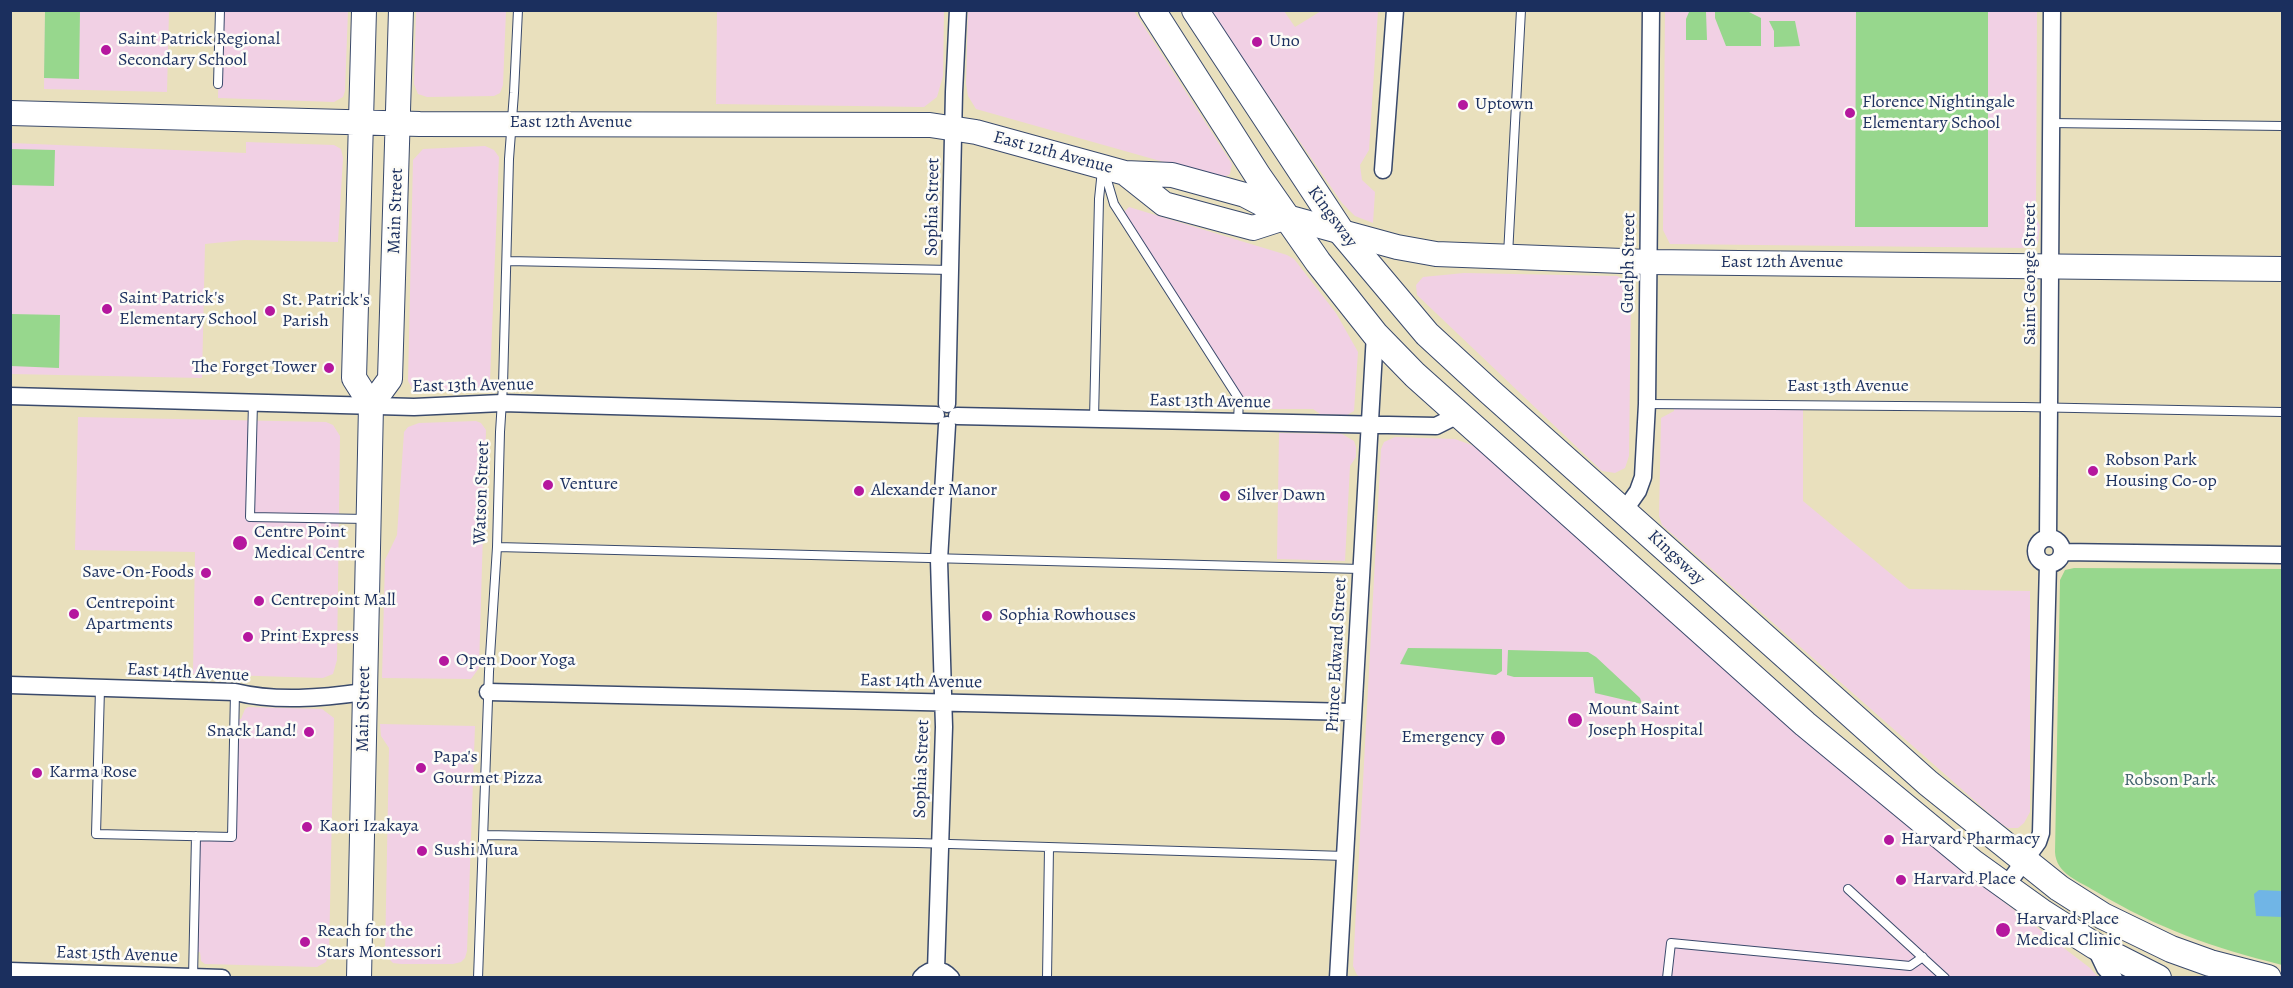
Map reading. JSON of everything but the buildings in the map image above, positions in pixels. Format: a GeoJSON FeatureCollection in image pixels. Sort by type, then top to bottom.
{"type":"FeatureCollection","features":[{"type":"Feature","properties":{"kind":"main road","name":"Kingsway"},"geometry":{"type":"LineString","coordinates":[[1152,10],[1258,176],[1318,262],[1375,334],[1414,375],[1805,724],[1972,862],[2043,913],[2095,946],[2158,978]]}},
{"type":"Feature","properties":{"kind":"main road","name":"Kingsway"},"geometry":{"type":"LineString","coordinates":[[1195,10],[1342,233],[1427,334],[1726,604],[1928,783],[2076,899],[2103,916],[2162,944],[2210,963],[2268,978]]}},
{"type":"Feature","properties":{"kind":"street","name":"Main Street"},"geometry":{"type":"LineString","coordinates":[[359,978],[371,405],[354,378],[364,10]]}},
{"type":"Feature","properties":{"kind":"street","name":"Main Street"},"geometry":{"type":"LineString","coordinates":[[371,405],[390,379],[401,10]]}},
{"type":"Feature","properties":{"kind":"street","name":"Sophia Street"},"geometry":{"type":"LineString","coordinates":[[929,974],[939,844],[944,727],[939,560],[947,415],[958,10]]}},
{"type":"Feature","properties":{"kind":"street"},"geometry":{"type":"LineString","coordinates":[[1383,170],[1395,10]]}},
{"type":"Feature","properties":{"kind":"street","name":"Guelph Street"},"geometry":{"type":"LineString","coordinates":[[1624,511],[1638,491],[1643,477],[1647,404],[1651,10]]}},
{"type":"Feature","properties":{"kind":"street","name":"Saint George Street"},"geometry":{"type":"LineString","coordinates":[[2048,538],[2052,10]]}},
{"type":"Feature","properties":{"kind":"street","name":"East 12th Avenue"},"geometry":{"type":"LineString","coordinates":[[10,112],[399,123],[930,125],[976,132],[1114,170],[1164,204],[1243,226],[1253,228],[1287,217],[1397,247],[1436,254],[1649,262],[2283,269]]}},
{"type":"Feature","properties":{"kind":"street","name":"Prince Edward Street"},"geometry":{"type":"LineString","coordinates":[[1338,978],[1375,334]]}},
{"type":"Feature","properties":{"kind":"street","name":"East 13th Avenue"},"geometry":{"type":"LineString","coordinates":[[10,396],[417,407],[502,403],[1436,426],[1460,414]]}},
{"type":"Feature","properties":{"kind":"street"},"geometry":{"type":"LineString","coordinates":[[2048,538],[2058,542],[2062,552],[2057,561],[2048,564],[2039,560],[2036,552],[2039,542],[2048,538]]}},
{"type":"Feature","properties":{"kind":"street"},"geometry":{"type":"LineString","coordinates":[[2062,552],[2283,555]]}},
{"type":"Feature","properties":{"kind":"street"},"geometry":{"type":"LineString","coordinates":[[2006,886],[2042,833],[2048,564]]}},
{"type":"Feature","properties":{"kind":"street","name":"East 14th Avenue"},"geometry":{"type":"LineString","coordinates":[[10,685],[235,692],[252,696],[316,698],[364,692]]}},
{"type":"Feature","properties":{"kind":"street","name":"East 14th Avenue"},"geometry":{"type":"LineString","coordinates":[[488,692],[1353,711]]}},
{"type":"Feature","properties":{"kind":"street"},"geometry":{"type":"LineString","coordinates":[[2095,946],[2105,968],[2114,978]]}},
{"type":"Feature","properties":{"kind":"street"},"geometry":{"type":"LineString","coordinates":[[929,974],[942,970],[951,978]]}},
{"type":"Feature","properties":{"kind":"street","name":"East 15th Avenue"},"geometry":{"type":"LineString","coordinates":[[10,971],[222,978]]}},
{"type":"Feature","properties":{"kind":"lane"},"geometry":{"type":"LineString","coordinates":[[218,84],[220,10]]}},
{"type":"Feature","properties":{"kind":"lane","name":"Watson Street"},"geometry":{"type":"LineString","coordinates":[[478,978],[485,835],[488,692],[497,547],[508,170],[518,10]]}},
{"type":"Feature","properties":{"kind":"lane"},"geometry":{"type":"LineString","coordinates":[[1508,258],[1521,10]]}},
{"type":"Feature","properties":{"kind":"lane"},"geometry":{"type":"LineString","coordinates":[[2051,123],[2283,126]]}},
{"type":"Feature","properties":{"kind":"lane"},"geometry":{"type":"LineString","coordinates":[[1094,419],[1099,199],[1114,170]]}},
{"type":"Feature","properties":{"kind":"lane"},"geometry":{"type":"LineString","coordinates":[[1114,170],[1114,204],[1239,399],[1239,422]]}},
{"type":"Feature","properties":{"kind":"lane"},"geometry":{"type":"LineString","coordinates":[[507,261],[951,270]]}},
{"type":"Feature","properties":{"kind":"lane"},"geometry":{"type":"LineString","coordinates":[[253,403],[250,517],[368,519]]}},
{"type":"Feature","properties":{"kind":"lane","name":"East 13th Avenue"},"geometry":{"type":"LineString","coordinates":[[1647,404],[2283,412]]}},
{"type":"Feature","properties":{"kind":"lane"},"geometry":{"type":"LineString","coordinates":[[497,547],[1361,569]]}},
{"type":"Feature","properties":{"kind":"lane"},"geometry":{"type":"LineString","coordinates":[[100,689],[96,834],[196,837],[232,837],[235,692]]}},
{"type":"Feature","properties":{"kind":"lane"},"geometry":{"type":"LineString","coordinates":[[485,835],[939,844],[1345,856]]}},
{"type":"Feature","properties":{"kind":"lane"},"geometry":{"type":"LineString","coordinates":[[193,977],[196,837]]}},
{"type":"Feature","properties":{"kind":"lane"},"geometry":{"type":"LineString","coordinates":[[1047,978],[1049,848]]}},
{"type":"Feature","properties":{"kind":"lane"},"geometry":{"type":"LineString","coordinates":[[1848,889],[1946,978]]}},
{"type":"Feature","properties":{"kind":"lane"},"geometry":{"type":"LineString","coordinates":[[1667,978],[1671,943],[1910,966],[1923,957]]}},
{"type":"Feature","properties":{"kind":"shaded area","name":"Saint Patrick Regional Secondary School"},"geometry":{"type":"Polygon","coordinates":[[[45,11],[169,11],[167,92],[44,89],[45,11]]]}},
{"type":"Feature","properties":{"kind":"shaded area"},"geometry":{"type":"Polygon","coordinates":[[[220,11],[348,11],[343,97],[334,102],[218,98],[220,11]]]}},
{"type":"Feature","properties":{"kind":"shaded area"},"geometry":{"type":"Polygon","coordinates":[[[416,11],[506,11],[503,85],[500,93],[494,96],[427,97],[418,94],[414,84],[416,11]]]}},
{"type":"Feature","properties":{"kind":"shaded area"},"geometry":{"type":"Polygon","coordinates":[[[717,11],[944,11],[943,76],[937,97],[924,107],[716,104],[717,11]]]}},
{"type":"Feature","properties":{"kind":"shaded area"},"geometry":{"type":"Polygon","coordinates":[[[968,11],[1134,11],[1232,164],[1230,174],[1223,178],[1217,177],[976,109],[968,96],[966,84],[968,11]]]}},
{"type":"Feature","properties":{"kind":"shaded area"},"geometry":{"type":"Polygon","coordinates":[[[1210,11],[1284,11],[1295,27],[1321,11],[1378,11],[1369,150],[1360,165],[1362,180],[1375,192],[1373,223],[1355,216],[1342,203],[1210,11]]]}},
{"type":"Feature","properties":{"kind":"shaded area","name":"Florence Nightingale Elementary School"},"geometry":{"type":"Polygon","coordinates":[[[1665,11],[2037,11],[2036,216],[2040,226],[2038,243],[2028,248],[1670,244],[1663,230],[1665,11]]]}},
{"type":"Feature","properties":{"kind":"shaded area","name":"Saint Patrick's Elementary School"},"geometry":{"type":"Polygon","coordinates":[[[246,142],[334,145],[341,149],[343,158],[338,242],[244,240],[205,244],[202,378],[11,374],[11,143],[246,153],[246,142]]]}},
{"type":"Feature","properties":{"kind":"shaded area"},"geometry":{"type":"Polygon","coordinates":[[[485,146],[494,150],[499,157],[490,381],[487,387],[480,390],[422,393],[412,388],[408,381],[413,160],[423,149],[485,146]]]}},
{"type":"Feature","properties":{"kind":"shaded area"},"geometry":{"type":"Polygon","coordinates":[[[1129,207],[1294,259],[1336,313],[1358,352],[1354,411],[1347,415],[1320,414],[1313,409],[1249,407],[1125,215],[1129,207]]]}},
{"type":"Feature","properties":{"kind":"shaded area"},"geometry":{"type":"Polygon","coordinates":[[[1464,273],[1617,276],[1628,281],[1631,293],[1629,456],[1625,468],[1615,473],[1602,471],[1417,295],[1416,285],[1423,277],[1464,273]]]}},
{"type":"Feature","properties":{"kind":"shaded area"},"geometry":{"type":"Polygon","coordinates":[[[1674,404],[1803,406],[1803,501],[1909,589],[2030,591],[2030,812],[2018,828],[2008,828],[1999,822],[1662,525],[1659,516],[1661,418],[1674,411],[1674,404]]]}},
{"type":"Feature","properties":{"kind":"shaded area"},"geometry":{"type":"Polygon","coordinates":[[[78,417],[326,422],[333,425],[340,436],[337,660],[333,674],[323,678],[193,674],[195,552],[75,550],[78,417]]]}},
{"type":"Feature","properties":{"kind":"shaded area"},"geometry":{"type":"Polygon","coordinates":[[[476,421],[481,423],[486,430],[479,668],[471,679],[382,678],[385,560],[397,535],[404,432],[408,427],[419,423],[476,421]]]}},
{"type":"Feature","properties":{"kind":"shaded area"},"geometry":{"type":"Polygon","coordinates":[[[1279,433],[1342,434],[1354,441],[1356,457],[1350,466],[1345,561],[1277,559],[1279,433]]]}},
{"type":"Feature","properties":{"kind":"shaded area","name":"Mount Saint Joseph Hospital"},"geometry":{"type":"Polygon","coordinates":[[[1395,437],[1455,439],[1477,447],[1818,751],[1971,877],[2090,968],[2098,977],[1362,978],[1357,975],[1353,966],[1381,449],[1384,442],[1395,437]]]}},
{"type":"Feature","properties":{"kind":"shaded area"},"geometry":{"type":"Polygon","coordinates":[[[248,707],[322,709],[334,718],[329,954],[326,962],[317,967],[205,964],[201,961],[200,952],[193,952],[196,836],[231,837],[235,719],[241,719],[248,707]]]}},
{"type":"Feature","properties":{"kind":"shaded area"},"geometry":{"type":"Polygon","coordinates":[[[380,724],[475,726],[467,951],[461,962],[401,964],[393,963],[385,955],[389,748],[381,736],[380,724]]]}},
{"type":"Feature","properties":{"kind":"green space"},"geometry":{"type":"Polygon","coordinates":[[[45,11],[80,11],[79,79],[44,78],[45,11]]]}},
{"type":"Feature","properties":{"kind":"green space"},"geometry":{"type":"Polygon","coordinates":[[[1715,11],[1747,11],[1761,18],[1761,46],[1726,46],[1715,18],[1715,11]]]}},
{"type":"Feature","properties":{"kind":"green space"},"geometry":{"type":"Polygon","coordinates":[[[1856,11],[1988,11],[1988,227],[1855,227],[1856,11]]]}},
{"type":"Feature","properties":{"kind":"green space"},"geometry":{"type":"Polygon","coordinates":[[[1689,12],[1706,12],[1707,40],[1686,40],[1686,19],[1689,12]]]}},
{"type":"Feature","properties":{"kind":"green space"},"geometry":{"type":"Polygon","coordinates":[[[1769,21],[1795,21],[1800,46],[1774,47],[1774,31],[1769,21]]]}},
{"type":"Feature","properties":{"kind":"green space"},"geometry":{"type":"Polygon","coordinates":[[[11,149],[55,150],[54,186],[11,185],[11,149]]]}},
{"type":"Feature","properties":{"kind":"green space"},"geometry":{"type":"Polygon","coordinates":[[[11,314],[60,315],[59,368],[11,366],[11,314]]]}},
{"type":"Feature","properties":{"kind":"green space","name":"Robson Park"},"geometry":{"type":"Polygon","coordinates":[[[2074,568],[2282,569],[2282,965],[2186,936],[2118,904],[2076,880],[2059,866],[2055,852],[2060,580],[2065,570],[2074,568]]]}},
{"type":"Feature","properties":{"kind":"green space"},"geometry":{"type":"Polygon","coordinates":[[[1408,648],[1502,649],[1502,671],[1496,675],[1400,664],[1408,648]]]}},
{"type":"Feature","properties":{"kind":"green space"},"geometry":{"type":"Polygon","coordinates":[[[1508,650],[1588,652],[1640,698],[1642,704],[1595,693],[1593,677],[1514,677],[1507,675],[1508,650]]]}},
{"type":"Feature","properties":{"kind":"water"},"geometry":{"type":"Polygon","coordinates":[[[2259,890],[2282,891],[2282,917],[2256,916],[2254,894],[2259,890]]]}},
{"type":"Feature","properties":{"kind":"place","name":"Uno"},"geometry":{"type":"Point","coordinates":[1257,42]}},
{"type":"Feature","properties":{"kind":"place","name":"Saint Patrick Regional Secondary School"},"geometry":{"type":"Point","coordinates":[106,50]}},
{"type":"Feature","properties":{"kind":"place","name":"Uptown"},"geometry":{"type":"Point","coordinates":[1463,105]}},
{"type":"Feature","properties":{"kind":"place","name":"Florence Nightingale Elementary School"},"geometry":{"type":"Point","coordinates":[1850,113]}},
{"type":"Feature","properties":{"kind":"place","name":"Saint Patrick's Elementary School"},"geometry":{"type":"Point","coordinates":[107,309]}},
{"type":"Feature","properties":{"kind":"place","name":"St. Patrick's Parish"},"geometry":{"type":"Point","coordinates":[270,311]}},
{"type":"Feature","properties":{"kind":"place","name":"The Forget Tower"},"geometry":{"type":"Point","coordinates":[329,368]}},
{"type":"Feature","properties":{"kind":"place","name":"Robson Park Housing Co-op"},"geometry":{"type":"Point","coordinates":[2093,471]}},
{"type":"Feature","properties":{"kind":"place","name":"Venture"},"geometry":{"type":"Point","coordinates":[548,485]}},
{"type":"Feature","properties":{"kind":"place","name":"Alexander Manor"},"geometry":{"type":"Point","coordinates":[859,491]}},
{"type":"Feature","properties":{"kind":"place","name":"Silver Dawn"},"geometry":{"type":"Point","coordinates":[1225,496]}},
{"type":"Feature","properties":{"kind":"place","name":"Centre Point Medical Centre"},"geometry":{"type":"Point","coordinates":[240,543]}},
{"type":"Feature","properties":{"kind":"place","name":"Save-On-Foods"},"geometry":{"type":"Point","coordinates":[206,573]}},
{"type":"Feature","properties":{"kind":"place","name":"Centrepoint Mall"},"geometry":{"type":"Point","coordinates":[259,601]}},
{"type":"Feature","properties":{"kind":"place","name":"Centrepoint Apartments"},"geometry":{"type":"Point","coordinates":[74,614]}},
{"type":"Feature","properties":{"kind":"place","name":"Sophia Rowhouses"},"geometry":{"type":"Point","coordinates":[987,616]}},
{"type":"Feature","properties":{"kind":"place","name":"Print Express"},"geometry":{"type":"Point","coordinates":[248,637]}},
{"type":"Feature","properties":{"kind":"place","name":"Open Door Yoga"},"geometry":{"type":"Point","coordinates":[444,661]}},
{"type":"Feature","properties":{"kind":"place","name":"Mount Saint Joseph Hospital"},"geometry":{"type":"Point","coordinates":[1575,720]}},
{"type":"Feature","properties":{"kind":"place","name":"Snack Land!"},"geometry":{"type":"Point","coordinates":[309,732]}},
{"type":"Feature","properties":{"kind":"place","name":"Emergency"},"geometry":{"type":"Point","coordinates":[1498,738]}},
{"type":"Feature","properties":{"kind":"place","name":"Papa's Gourmet Pizza"},"geometry":{"type":"Point","coordinates":[421,768]}},
{"type":"Feature","properties":{"kind":"place","name":"Karma Rose"},"geometry":{"type":"Point","coordinates":[37,773]}},
{"type":"Feature","properties":{"kind":"place","name":"Kaori Izakaya"},"geometry":{"type":"Point","coordinates":[307,827]}},
{"type":"Feature","properties":{"kind":"place","name":"Harvard Pharmacy"},"geometry":{"type":"Point","coordinates":[1889,840]}},
{"type":"Feature","properties":{"kind":"place","name":"Sushi Mura"},"geometry":{"type":"Point","coordinates":[422,851]}},
{"type":"Feature","properties":{"kind":"place","name":"Harvard Place"},"geometry":{"type":"Point","coordinates":[1901,880]}},
{"type":"Feature","properties":{"kind":"place","name":"Harvard Place Medical Clinic"},"geometry":{"type":"Point","coordinates":[2003,930]}},
{"type":"Feature","properties":{"kind":"place","name":"Reach for the Stars Montessori"},"geometry":{"type":"Point","coordinates":[305,942]}}]}
